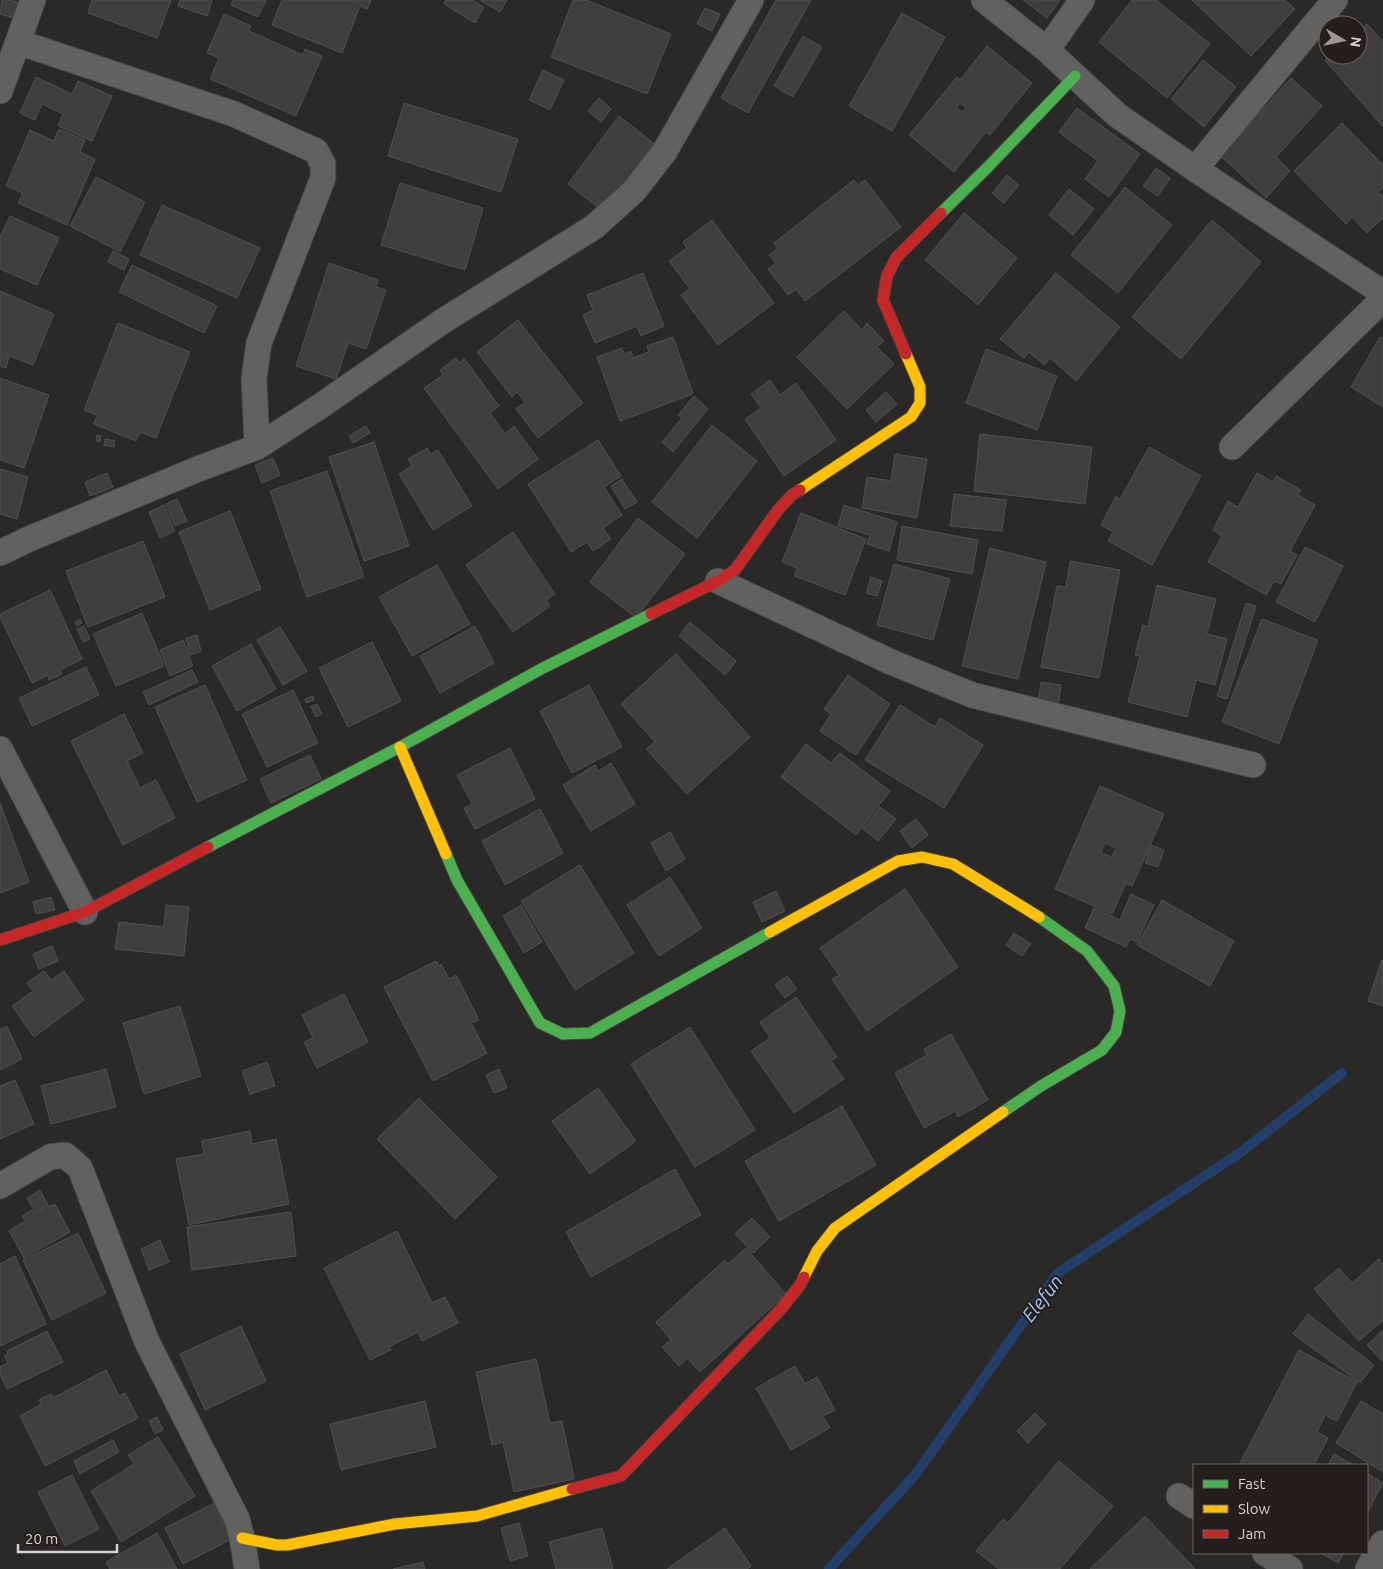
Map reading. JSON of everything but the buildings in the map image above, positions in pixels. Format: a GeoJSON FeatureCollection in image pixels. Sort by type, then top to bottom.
{"type":"FeatureCollection","features":[{"type":"Feature","properties":{"kind":"street"},"geometry":{"type":"LineString","coordinates":[[0,91],[33,0]]}},
{"type":"Feature","properties":{"kind":"street"},"geometry":{"type":"LineString","coordinates":[[0,553],[28,539],[257,446],[319,407],[443,321],[594,227],[634,191],[665,151],[751,0]]}},
{"type":"Feature","properties":{"kind":"street"},"geometry":{"type":"LineString","coordinates":[[984,0],[1047,50],[1117,115],[1383,293]]}},
{"type":"Feature","properties":{"kind":"street"},"geometry":{"type":"LineString","coordinates":[[1047,50],[1082,0]]}},
{"type":"Feature","properties":{"kind":"street"},"geometry":{"type":"LineString","coordinates":[[1195,169],[1335,0]]}},
{"type":"Feature","properties":{"kind":"street"},"geometry":{"type":"LineString","coordinates":[[18,42],[234,114],[316,151],[323,164],[323,178],[259,344],[254,378],[257,446]]}},
{"type":"Feature","properties":{"kind":"street"},"geometry":{"type":"LineString","coordinates":[[0,940],[85,912],[400,747],[543,668],[718,581],[735,570],[778,510],[792,495],[911,416],[920,403],[920,387],[883,300],[887,276],[896,258],[988,167],[1075,76]]}},
{"type":"Feature","properties":{"kind":"street"},"geometry":{"type":"LineString","coordinates":[[1232,446],[1383,299]]}},
{"type":"Feature","properties":{"kind":"street"},"geometry":{"type":"LineString","coordinates":[[718,581],[891,662],[972,695],[1253,765]]}},
{"type":"Feature","properties":{"kind":"street"},"geometry":{"type":"LineString","coordinates":[[242,1538],[277,1545],[287,1545],[395,1524],[477,1516],[621,1476],[781,1309],[800,1285],[817,1251],[835,1228],[1041,1086],[1102,1050],[1116,1032],[1120,1011],[1114,986],[1087,950],[1033,913],[952,864],[922,857],[898,861],[590,1033],[563,1034],[540,1023],[457,880],[400,747]]}},
{"type":"Feature","properties":{"kind":"street"},"geometry":{"type":"LineString","coordinates":[[0,749],[85,912]]}},
{"type":"Feature","properties":{"kind":"street"},"geometry":{"type":"LineString","coordinates":[[0,1186],[50,1157],[65,1155],[80,1168],[147,1342],[237,1519],[247,1569]]}},
{"type":"Feature","properties":{"kind":"street"},"geometry":{"type":"LineString","coordinates":[[1368,1569],[1383,1543]]}},
{"type":"Feature","properties":{"kind":"street"},"geometry":{"type":"LineString","coordinates":[[1267,1554],[1290,1569]]}},
{"type":"Feature","properties":{"kind":"waterway","name":"Elefun"},"geometry":{"type":"LineString","coordinates":[[829,1569],[915,1475],[1058,1273],[1241,1152],[1342,1073]]}},
{"type":"Feature","properties":{"kind":"traffic: fast"},"geometry":{"type":"LineString","coordinates":[[941,213],[1075,76]]}},
{"type":"Feature","properties":{"kind":"traffic: fast"},"geometry":{"type":"LineString","coordinates":[[208,847],[400,747],[543,668],[651,614]]}},
{"type":"Feature","properties":{"kind":"traffic: fast"},"geometry":{"type":"LineString","coordinates":[[446,854],[457,880],[540,1023],[563,1034],[590,1033],[770,932]]}},
{"type":"Feature","properties":{"kind":"traffic: fast"},"geometry":{"type":"LineString","coordinates":[[1003,1112],[1041,1086],[1102,1050],[1116,1032],[1120,1011],[1114,986],[1087,951],[1039,917]]}},
{"type":"Feature","properties":{"kind":"traffic: slow"},"geometry":{"type":"LineString","coordinates":[[800,490],[911,417],[920,403],[920,387],[906,354]]}},
{"type":"Feature","properties":{"kind":"traffic: slow"},"geometry":{"type":"LineString","coordinates":[[400,747],[446,854]]}},
{"type":"Feature","properties":{"kind":"traffic: slow"},"geometry":{"type":"LineString","coordinates":[[770,932],[898,861],[922,857],[953,864],[1039,917]]}},
{"type":"Feature","properties":{"kind":"traffic: slow"},"geometry":{"type":"LineString","coordinates":[[804,1277],[817,1251],[835,1228],[1003,1112]]}},
{"type":"Feature","properties":{"kind":"traffic: slow"},"geometry":{"type":"LineString","coordinates":[[242,1538],[277,1545],[287,1545],[395,1524],[477,1516],[572,1489]]}},
{"type":"Feature","properties":{"kind":"traffic: jam"},"geometry":{"type":"LineString","coordinates":[[906,354],[883,300],[887,276],[896,258],[941,213]]}},
{"type":"Feature","properties":{"kind":"traffic: jam"},"geometry":{"type":"LineString","coordinates":[[651,614],[718,581],[735,570],[778,510],[792,495],[800,490]]}},
{"type":"Feature","properties":{"kind":"traffic: jam"},"geometry":{"type":"LineString","coordinates":[[0,940],[85,912],[208,847]]}},
{"type":"Feature","properties":{"kind":"traffic: jam"},"geometry":{"type":"LineString","coordinates":[[572,1489],[621,1476],[781,1309],[804,1277]]}}]}
